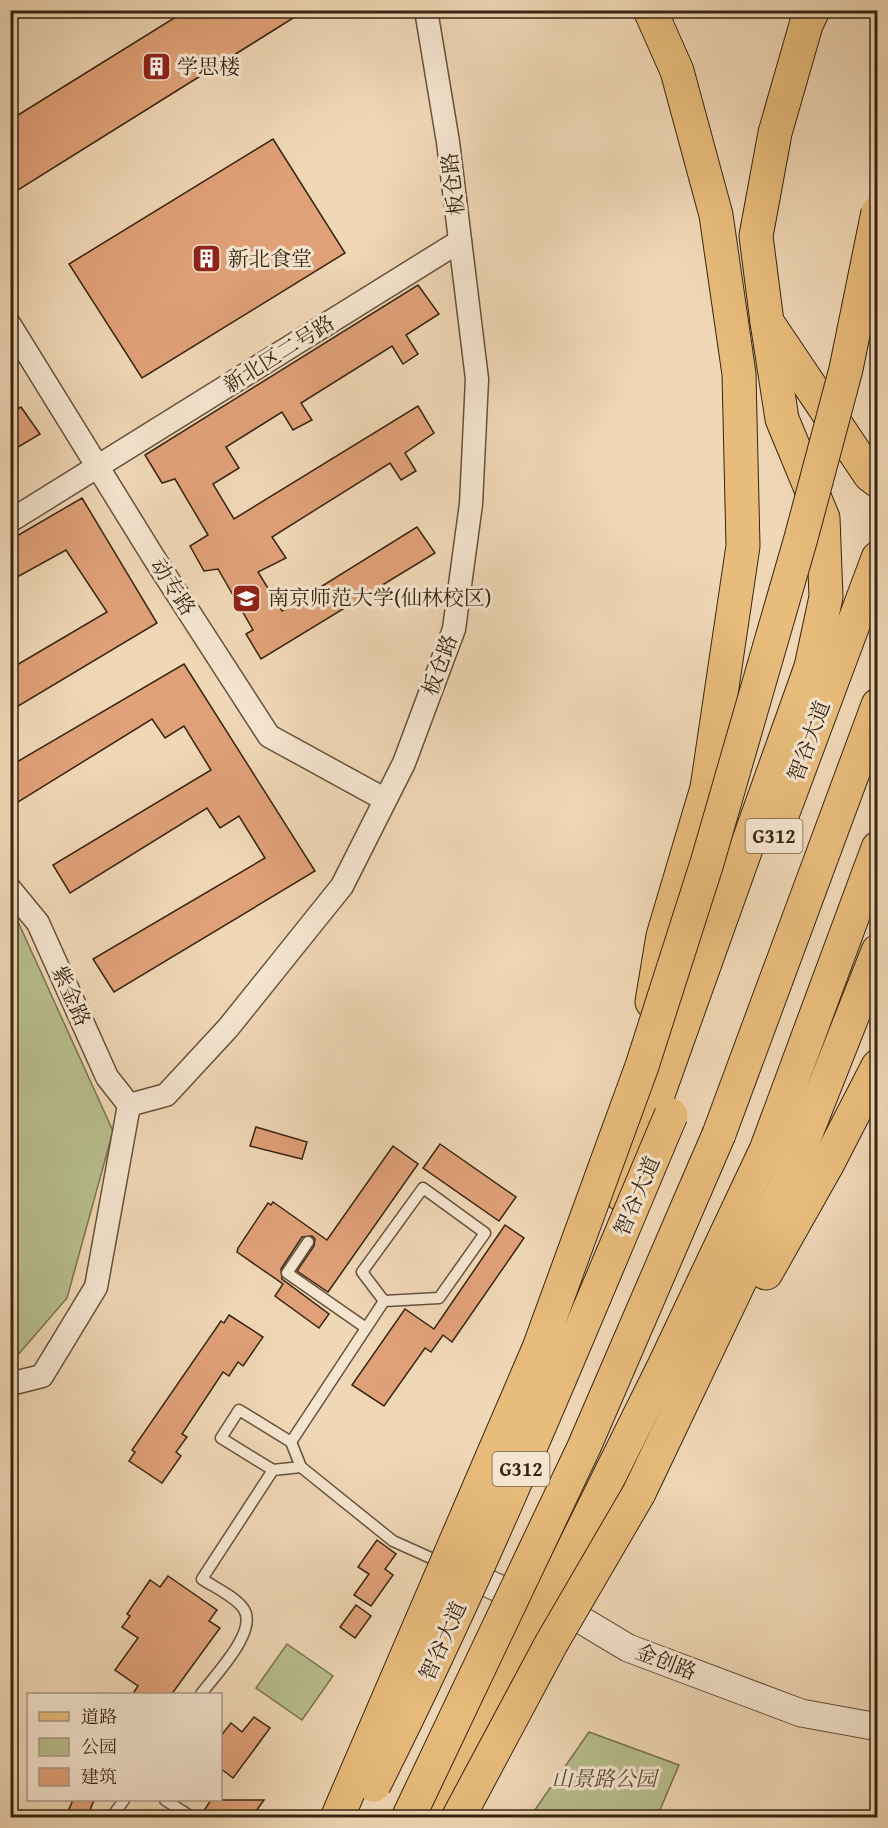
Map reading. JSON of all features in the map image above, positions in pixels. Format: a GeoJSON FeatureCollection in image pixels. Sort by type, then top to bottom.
{"type":"FeatureCollection","features":[{"type":"Feature","properties":{"kind":"main road"},"geometry":{"type":"LineString","coordinates":[[642,1066],[663,936],[707,788],[743,546],[739,374],[716,215],[677,71],[650,10]]}},
{"type":"Feature","properties":{"kind":"main road","name":"智谷大道"},"geometry":{"type":"LineString","coordinates":[[346,1818],[464,1573],[624,1190],[811,667],[826,597],[823,518],[782,419],[756,236],[775,133],[806,25],[813,10]]}},
{"type":"Feature","properties":{"kind":"main road"},"geometry":{"type":"LineString","coordinates":[[337,1818],[539,1348],[642,1066],[707,863],[801,538],[846,369],[878,212]]}},
{"type":"Feature","properties":{"kind":"main road"},"geometry":{"type":"LineString","coordinates":[[767,322],[870,475],[878,481]]}},
{"type":"Feature","properties":{"kind":"main road","name":"智谷大道"},"geometry":{"type":"LineString","coordinates":[[357,1818],[408,1717],[532,1443],[671,1115],[878,558]]}},
{"type":"Feature","properties":{"kind":"main road","name":"G312"},"geometry":{"type":"LineString","coordinates":[[408,1818],[584,1447],[719,1134],[878,705]]}},
{"type":"Feature","properties":{"kind":"main road"},"geometry":{"type":"LineString","coordinates":[[437,1818],[664,1366],[766,1150],[878,848]]}},
{"type":"Feature","properties":{"kind":"main road"},"geometry":{"type":"LineString","coordinates":[[639,1493],[787,1182],[878,951]]}},
{"type":"Feature","properties":{"kind":"main road"},"geometry":{"type":"LineString","coordinates":[[458,1818],[551,1644],[827,1165],[878,1066]]}},
{"type":"Feature","properties":{"kind":"street","name":"板仓路"},"geometry":{"type":"LineString","coordinates":[[129,1105],[166,1095],[228,1028],[342,886],[404,763],[454,629],[470,515],[477,379],[448,142],[426,10]]}},
{"type":"Feature","properties":{"kind":"street","name":"新北区二号路"},"geometry":{"type":"LineString","coordinates":[[10,521],[460,241]]}},
{"type":"Feature","properties":{"kind":"street","name":"动专路"},"geometry":{"type":"LineString","coordinates":[[10,325],[269,736],[384,800]]}},
{"type":"Feature","properties":{"kind":"street","name":"紫金路"},"geometry":{"type":"LineString","coordinates":[[10,889],[38,923],[107,1077],[129,1105]]}},
{"type":"Feature","properties":{"kind":"street"},"geometry":{"type":"LineString","coordinates":[[10,1384],[42,1376],[96,1287],[129,1105]]}},
{"type":"Feature","properties":{"kind":"street","name":"金创路"},"geometry":{"type":"LineString","coordinates":[[464,1573],[544,1608],[583,1621],[628,1648],[801,1713],[878,1727]]}},
{"type":"Feature","properties":{"kind":"lane"},"geometry":{"type":"LineString","coordinates":[[423,1188],[485,1233],[439,1298],[384,1301],[362,1272],[423,1188]]}},
{"type":"Feature","properties":{"kind":"lane"},"geometry":{"type":"LineString","coordinates":[[308,1242],[287,1273],[366,1328]]}},
{"type":"Feature","properties":{"kind":"lane"},"geometry":{"type":"LineString","coordinates":[[291,1442],[384,1301]]}},
{"type":"Feature","properties":{"kind":"lane"},"geometry":{"type":"LineString","coordinates":[[301,1467],[273,1470],[221,1438],[239,1410],[291,1442],[301,1467],[393,1541],[464,1573]]}},
{"type":"Feature","properties":{"kind":"lane"},"geometry":{"type":"LineString","coordinates":[[202,1693],[248,1627],[243,1607],[202,1579],[273,1470]]}},
{"type":"Feature","properties":{"kind":"lane"},"geometry":{"type":"LineString","coordinates":[[111,1818],[123,1801]]}},
{"type":"Feature","properties":{"kind":"lane"},"geometry":{"type":"LineString","coordinates":[[167,1801],[187,1814],[184,1818]]}},
{"type":"Feature","properties":{"kind":"green space"},"geometry":{"type":"Polygon","coordinates":[[[10,904],[113,1131],[67,1298],[11,1363],[10,904]]]}},
{"type":"Feature","properties":{"kind":"green space"},"geometry":{"type":"Polygon","coordinates":[[[287,1644],[333,1676],[302,1720],[256,1688],[287,1644]]]}},
{"type":"Feature","properties":{"kind":"green space","name":"山景路公园"},"geometry":{"type":"Polygon","coordinates":[[[589,1732],[679,1765],[657,1817],[530,1817],[589,1732]]]}},
{"type":"Feature","properties":{"kind":"building","name":"学思楼"},"geometry":{"type":"Polygon","coordinates":[[[187,10],[306,10],[10,195],[10,120],[187,10]]]}},
{"type":"Feature","properties":{"kind":"building","name":"新北食堂"},"geometry":{"type":"Polygon","coordinates":[[[273,139],[345,253],[142,378],[69,264],[273,139]]]}},
{"type":"Feature","properties":{"kind":"building"},"geometry":{"type":"Polygon","coordinates":[[[418,285],[439,314],[406,335],[418,354],[403,364],[392,346],[301,403],[312,420],[293,430],[282,412],[226,447],[239,468],[213,484],[234,519],[418,406],[434,433],[405,453],[416,471],[401,480],[390,463],[272,537],[286,558],[258,572],[282,611],[417,527],[435,553],[261,659],[246,634],[253,630],[218,569],[204,571],[190,546],[208,535],[175,479],[162,483],[145,455],[418,285]]]}},
{"type":"Feature","properties":{"kind":"building"},"geometry":{"type":"Polygon","coordinates":[[[21,407],[40,434],[10,452],[10,413],[21,407]]]}},
{"type":"Feature","properties":{"kind":"building"},"geometry":{"type":"Polygon","coordinates":[[[82,498],[157,623],[10,711],[10,669],[107,612],[66,550],[10,581],[10,540],[82,498]]]}},
{"type":"Feature","properties":{"kind":"building"},"geometry":{"type":"Polygon","coordinates":[[[184,664],[315,871],[114,992],[93,959],[265,858],[239,816],[220,828],[207,808],[70,893],[53,865],[211,770],[184,726],[165,738],[152,719],[10,807],[10,766],[184,664]]]}},
{"type":"Feature","properties":{"kind":"building"},"geometry":{"type":"Polygon","coordinates":[[[256,1127],[307,1142],[302,1159],[250,1146],[256,1127]]]}},
{"type":"Feature","properties":{"kind":"building"},"geometry":{"type":"Polygon","coordinates":[[[440,1144],[516,1197],[499,1221],[423,1168],[440,1144]]]}},
{"type":"Feature","properties":{"kind":"building"},"geometry":{"type":"Polygon","coordinates":[[[393,1146],[418,1164],[328,1292],[297,1271],[314,1246],[315,1239],[312,1236],[302,1237],[281,1269],[282,1279],[329,1314],[319,1328],[275,1296],[283,1284],[237,1252],[238,1248],[268,1203],[271,1205],[273,1202],[327,1240],[393,1146]]]}},
{"type":"Feature","properties":{"kind":"building"},"geometry":{"type":"Polygon","coordinates":[[[505,1225],[524,1238],[452,1342],[443,1335],[431,1352],[425,1348],[384,1406],[352,1385],[405,1309],[434,1329],[505,1225]]]}},
{"type":"Feature","properties":{"kind":"building"},"geometry":{"type":"Polygon","coordinates":[[[229,1315],[263,1337],[243,1366],[238,1362],[229,1376],[223,1372],[182,1434],[187,1437],[176,1452],[181,1456],[162,1483],[129,1461],[135,1452],[132,1450],[221,1321],[224,1323],[229,1315]]]}},
{"type":"Feature","properties":{"kind":"building"},"geometry":{"type":"Polygon","coordinates":[[[377,1540],[396,1554],[385,1569],[393,1575],[371,1606],[354,1595],[369,1574],[358,1567],[377,1540]]]}},
{"type":"Feature","properties":{"kind":"building"},"geometry":{"type":"Polygon","coordinates":[[[168,1576],[217,1610],[209,1621],[220,1628],[172,1693],[133,1693],[138,1686],[115,1670],[138,1638],[122,1627],[130,1616],[127,1614],[150,1580],[160,1587],[168,1576]]]}},
{"type":"Feature","properties":{"kind":"building"},"geometry":{"type":"Polygon","coordinates":[[[356,1605],[371,1616],[355,1638],[340,1627],[356,1605]]]}},
{"type":"Feature","properties":{"kind":"building"},"geometry":{"type":"Polygon","coordinates":[[[254,1717],[270,1728],[233,1778],[222,1770],[222,1734],[231,1723],[242,1732],[254,1717]]]}},
{"type":"Feature","properties":{"kind":"building"},"geometry":{"type":"Polygon","coordinates":[[[264,1800],[251,1818],[199,1818],[210,1801],[264,1800]]]}},
{"type":"Feature","properties":{"kind":"building"},"geometry":{"type":"Polygon","coordinates":[[[73,1801],[94,1801],[87,1818],[65,1818],[73,1801]]]}},
{"type":"Feature","properties":{"kind":"place","name":"学思楼"},"geometry":{"type":"Point","coordinates":[156,67]}},
{"type":"Feature","properties":{"kind":"place","name":"新北食堂"},"geometry":{"type":"Point","coordinates":[207,259]}},
{"type":"Feature","properties":{"kind":"place","name":"南京师范大学(仙林校区)"},"geometry":{"type":"Point","coordinates":[247,598]}}]}
